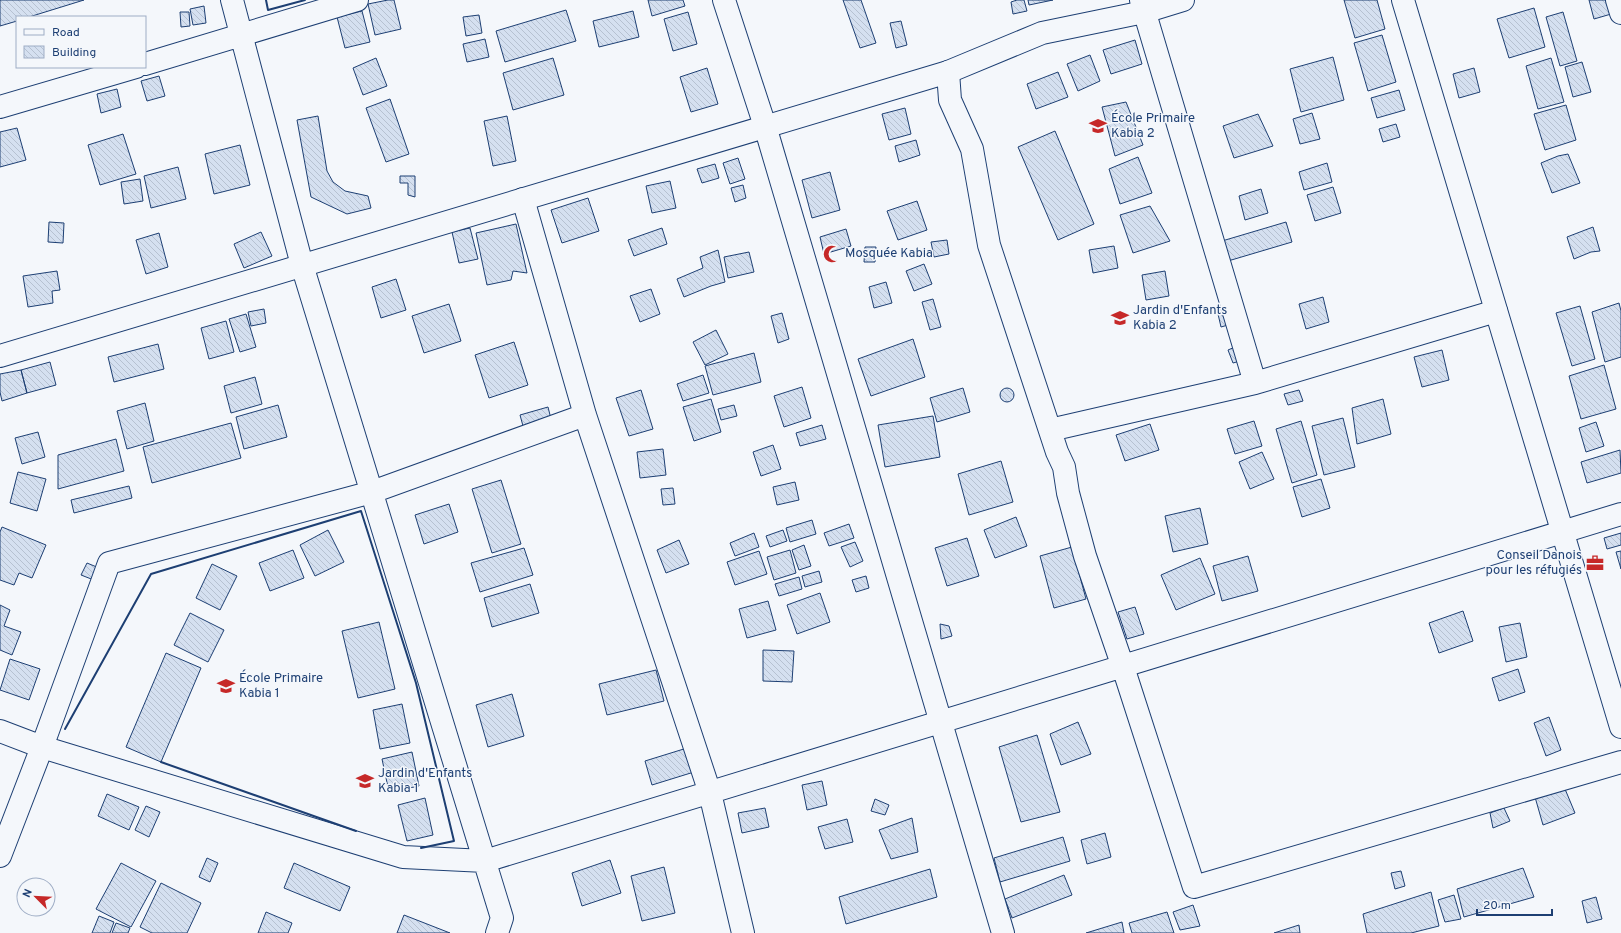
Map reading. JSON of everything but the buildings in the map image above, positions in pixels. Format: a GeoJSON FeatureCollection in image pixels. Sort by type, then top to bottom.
{"type":"FeatureCollection","features":[{"type":"Feature","properties":{"kind":"street"},"geometry":{"type":"LineString","coordinates":[[232,0],[302,266],[502,918],[497,933]]}},
{"type":"Feature","properties":{"kind":"street"},"geometry":{"type":"LineString","coordinates":[[146,64],[242,36],[357,0]]}},
{"type":"Feature","properties":{"kind":"street"},"geometry":{"type":"LineString","coordinates":[[724,0],[765,126],[1002,933]]}},
{"type":"Feature","properties":{"kind":"street"},"geometry":{"type":"LineString","coordinates":[[0,356],[948,72],[1042,33],[1142,6],[1183,0]]}},
{"type":"Feature","properties":{"kind":"street"},"geometry":{"type":"LineString","coordinates":[[1403,0],[1621,727]]}},
{"type":"Feature","properties":{"kind":"street"},"geometry":{"type":"LineString","coordinates":[[1617,0],[1621,14]]}},
{"type":"Feature","properties":{"kind":"street"},"geometry":{"type":"LineString","coordinates":[[1142,6],[1255,383]]}},
{"type":"Feature","properties":{"kind":"street"},"geometry":{"type":"LineString","coordinates":[[0,107],[133,68]]}},
{"type":"Feature","properties":{"kind":"street"},"geometry":{"type":"LineString","coordinates":[[948,72],[950,100],[972,149],[989,246],[1064,468],[1068,493],[1085,556],[1123,667],[1194,887],[1621,762]]}},
{"type":"Feature","properties":{"kind":"street"},"geometry":{"type":"LineString","coordinates":[[523,199],[585,415],[710,793],[743,933]]}},
{"type":"Feature","properties":{"kind":"street"},"geometry":{"type":"LineString","coordinates":[[1050,430],[1255,383],[1496,312]]}},
{"type":"Feature","properties":{"kind":"street"},"geometry":{"type":"LineString","coordinates":[[0,856],[42,747],[109,563],[372,492],[585,415]]}},
{"type":"Feature","properties":{"kind":"street"},"geometry":{"type":"LineString","coordinates":[[0,731],[42,747],[403,856],[485,861],[940,724],[1621,514]]}},
{"type":"Feature","properties":{"kind":"wall"},"geometry":{"type":"LineString","coordinates":[[266,0],[268,10],[305,0]]}},
{"type":"Feature","properties":{"kind":"wall"},"geometry":{"type":"LineString","coordinates":[[65,729],[151,574],[361,511],[416,683],[454,841],[421,848]]}},
{"type":"Feature","properties":{"kind":"wall"},"geometry":{"type":"LineString","coordinates":[[161,762],[356,831]]}},
{"type":"Feature","properties":{"kind":"place","name":"École Primaire Kabia 2"},"geometry":{"type":"Point","coordinates":[1098,126]}},
{"type":"Feature","properties":{"kind":"place","name":"Mosquée Kabia"},"geometry":{"type":"Point","coordinates":[832,254]}},
{"type":"Feature","properties":{"kind":"place","name":"Jardin d'Enfants Kabia 2"},"geometry":{"type":"Point","coordinates":[1120,318]}},
{"type":"Feature","properties":{"kind":"place","name":"Conseil Danois pour les réfugiés"},"geometry":{"type":"Point","coordinates":[1595,563]}},
{"type":"Feature","properties":{"kind":"place","name":"École Primaire Kabia 1"},"geometry":{"type":"Point","coordinates":[226,686]}},
{"type":"Feature","properties":{"kind":"place","name":"Jardin d'Enfants Kabia 1"},"geometry":{"type":"Point","coordinates":[365,781]}}]}
